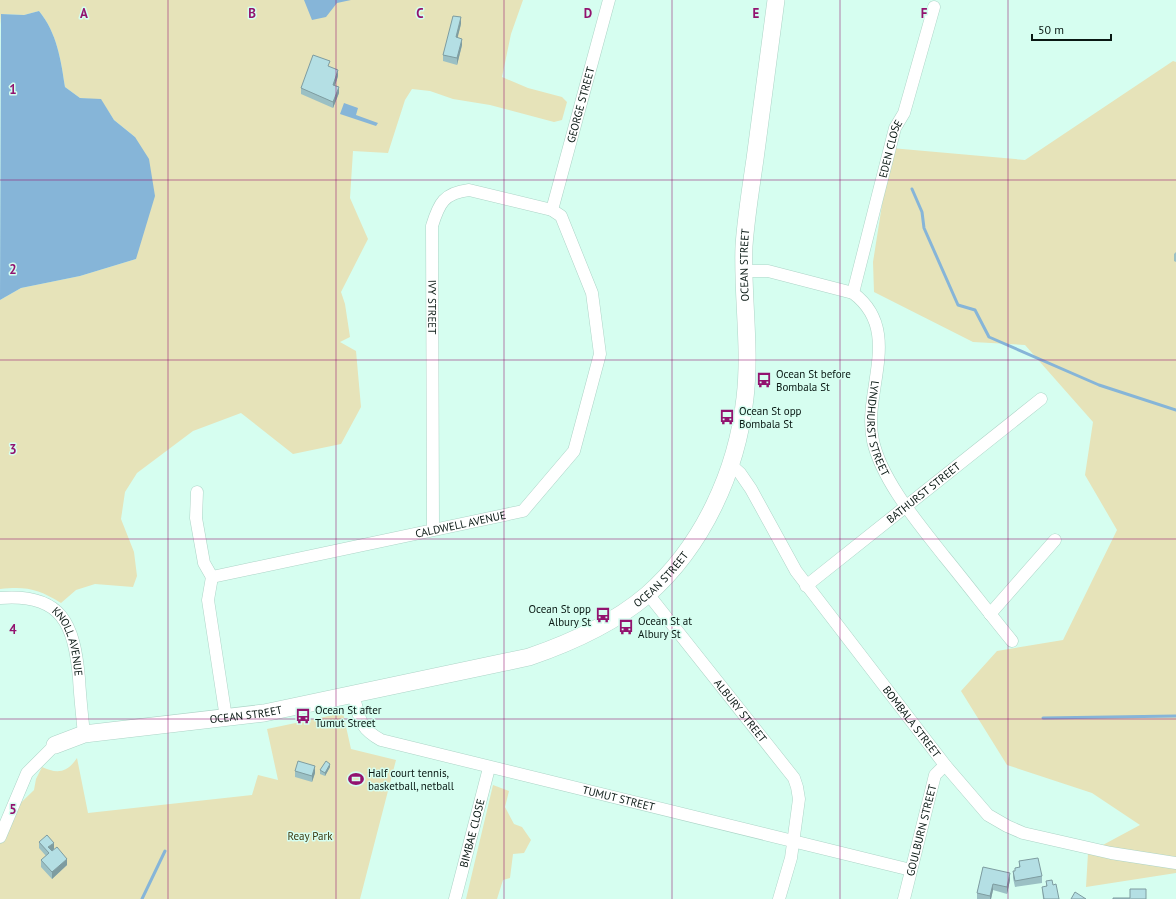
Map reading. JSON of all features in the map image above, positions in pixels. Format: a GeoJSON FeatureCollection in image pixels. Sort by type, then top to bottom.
{"type":"FeatureCollection","features":[{"type":"Feature","properties":{"kind":"street","name":"GEORGE STREET"},"geometry":{"type":"LineString","coordinates":[[552,210],[609,0]]}},
{"type":"Feature","properties":{"kind":"street","name":"OCEAN STREET"},"geometry":{"type":"LineString","coordinates":[[0,837],[27,773],[55,745],[84,734],[264,713],[529,656],[553,649],[610,620],[648,594],[674,566],[696,536],[710,512],[731,465],[740,430],[745,397],[746,366],[744,271],[747,220],[776,0]]}},
{"type":"Feature","properties":{"kind":"street","name":"EDEN CLOSE"},"geometry":{"type":"LineString","coordinates":[[853,293],[895,128],[904,113],[934,7]]}},
{"type":"Feature","properties":{"kind":"street","name":"IVY STREET"},"geometry":{"type":"LineString","coordinates":[[433,530],[432,226],[437,208],[446,198],[456,192],[469,190],[552,210]]}},
{"type":"Feature","properties":{"kind":"street","name":"CALDWELL AVENUE"},"geometry":{"type":"LineString","coordinates":[[212,577],[523,510],[574,451],[600,354],[592,293],[561,216],[552,210]]}},
{"type":"Feature","properties":{"kind":"street","name":"LYNDHURST STREET"},"geometry":{"type":"LineString","coordinates":[[744,271],[768,271],[853,293],[864,301],[872,312],[878,332],[879,343],[872,424],[873,440],[877,456],[906,507],[1012,641]]}},
{"type":"Feature","properties":{"kind":"street","name":"BATHURST STREET"},"geometry":{"type":"LineString","coordinates":[[806,586],[1041,400]]}},
{"type":"Feature","properties":{"kind":"street","name":"BOMBALA STREET"},"geometry":{"type":"LineString","coordinates":[[731,465],[740,473],[751,489],[796,571],[806,586],[945,765],[988,815],[1007,826],[1023,832],[1111,853],[1176,863]]}},
{"type":"Feature","properties":{"kind":"street"},"geometry":{"type":"LineString","coordinates":[[197,492],[196,518],[204,563],[212,577],[208,600],[226,718]]}},
{"type":"Feature","properties":{"kind":"street"},"geometry":{"type":"LineString","coordinates":[[990,614],[1056,540]]}},
{"type":"Feature","properties":{"kind":"street","name":"ALBURY STREET"},"geometry":{"type":"LineString","coordinates":[[648,594],[794,778],[798,787],[799,798],[791,858],[779,899]]}},
{"type":"Feature","properties":{"kind":"street","name":"KNOLL AVENUE"},"geometry":{"type":"LineString","coordinates":[[0,598],[15,596],[35,599],[50,607],[63,618],[71,631],[76,649],[84,734]]}},
{"type":"Feature","properties":{"kind":"street","name":"TUMUT STREET"},"geometry":{"type":"LineString","coordinates":[[353,694],[361,721],[368,733],[381,740],[489,768],[793,840],[911,870]]}},
{"type":"Feature","properties":{"kind":"street","name":"GOULBURN STREET"},"geometry":{"type":"LineString","coordinates":[[904,899],[935,775],[945,765]]}},
{"type":"Feature","properties":{"kind":"street","name":"BIMBAE CLOSE"},"geometry":{"type":"LineString","coordinates":[[455,899],[489,768]]}},
{"type":"Feature","properties":{"kind":"green space"},"geometry":{"type":"Polygon","coordinates":[[[0,0],[523,0],[511,34],[502,77],[528,88],[562,97],[567,102],[562,120],[554,122],[490,105],[453,99],[430,91],[412,89],[405,100],[388,153],[353,151],[350,198],[368,239],[341,292],[345,304],[350,337],[340,342],[356,351],[361,407],[341,444],[293,454],[241,413],[193,431],[137,473],[125,492],[121,519],[134,552],[137,576],[133,587],[95,584],[76,590],[61,603],[46,594],[25,588],[0,589],[0,300],[21,288],[80,276],[136,259],[135,137],[114,120],[101,100],[80,98],[65,87],[60,57],[54,38],[45,19],[39,11],[24,15],[1,14],[0,25],[0,0]]]}},
{"type":"Feature","properties":{"kind":"green space"},"geometry":{"type":"Polygon","coordinates":[[[1173,61],[1176,62],[1176,873],[1086,887],[1088,853],[1140,825],[1092,793],[1007,765],[961,691],[997,651],[1063,640],[1117,530],[1085,475],[1093,422],[1025,345],[973,342],[874,292],[873,262],[891,148],[1025,160],[1173,61]]]}},
{"type":"Feature","properties":{"kind":"green space","name":"Reay Park"},"geometry":{"type":"Polygon","coordinates":[[[343,713],[351,749],[396,760],[360,899],[0,899],[0,823],[34,790],[36,779],[42,767],[52,771],[61,771],[69,767],[77,758],[88,813],[252,795],[258,775],[278,780],[267,729],[343,713]]]}},
{"type":"Feature","properties":{"kind":"green space"},"geometry":{"type":"Polygon","coordinates":[[[493,785],[509,791],[505,807],[514,824],[522,827],[531,840],[524,853],[513,854],[510,878],[503,880],[497,899],[466,899],[493,785]]]}},
{"type":"Feature","properties":{"kind":"water"},"geometry":{"type":"Polygon","coordinates":[[[304,0],[351,0],[337,3],[326,17],[312,20],[304,0]]]}},
{"type":"Feature","properties":{"kind":"water"},"geometry":{"type":"Polygon","coordinates":[[[39,11],[50,28],[54,38],[60,57],[65,87],[80,98],[101,99],[114,120],[135,137],[149,159],[155,196],[136,259],[80,276],[21,288],[0,300],[1,14],[24,15],[39,11]]]}},
{"type":"Feature","properties":{"kind":"water"},"geometry":{"type":"Polygon","coordinates":[[[344,103],[358,108],[356,115],[378,123],[376,126],[340,114],[344,103]]]}},
{"type":"Feature","properties":{"kind":"building"},"geometry":{"type":"Polygon","coordinates":[[[453,16],[461,17],[456,37],[462,39],[457,58],[443,55],[453,16]]]}},
{"type":"Feature","properties":{"kind":"building"},"geometry":{"type":"Polygon","coordinates":[[[313,55],[330,61],[328,66],[338,70],[333,85],[339,87],[333,102],[301,88],[313,55]]]}},
{"type":"Feature","properties":{"kind":"building"},"geometry":{"type":"Polygon","coordinates":[[[298,761],[315,766],[312,776],[295,771],[298,761]]]}},
{"type":"Feature","properties":{"kind":"building"},"geometry":{"type":"Polygon","coordinates":[[[326,761],[330,764],[325,773],[320,770],[326,761]]]}},
{"type":"Feature","properties":{"kind":"building"},"geometry":{"type":"Polygon","coordinates":[[[47,835],[54,843],[48,847],[52,851],[57,847],[67,859],[52,872],[41,860],[49,853],[39,842],[47,835]]]}},
{"type":"Feature","properties":{"kind":"building"},"geometry":{"type":"Polygon","coordinates":[[[1038,858],[1042,876],[1015,881],[1013,871],[1015,871],[1015,868],[1020,867],[1019,861],[1038,858]]]}},
{"type":"Feature","properties":{"kind":"building"},"geometry":{"type":"Polygon","coordinates":[[[983,867],[1010,873],[1007,887],[993,884],[990,896],[977,893],[983,867]]]}},
{"type":"Feature","properties":{"kind":"building"},"geometry":{"type":"Polygon","coordinates":[[[1052,880],[1053,885],[1056,884],[1059,899],[1044,899],[1042,887],[1047,886],[1046,881],[1052,880]]]}},
{"type":"Feature","properties":{"kind":"building"},"geometry":{"type":"Polygon","coordinates":[[[1130,889],[1146,889],[1146,899],[1113,899],[1130,898],[1130,889]]]}},
{"type":"Feature","properties":{"kind":"building"},"geometry":{"type":"Polygon","coordinates":[[[1075,892],[1086,899],[1071,899],[1075,892]]]}},
{"type":"Feature","properties":{"kind":"waterway"},"geometry":{"type":"LineString","coordinates":[[912,189],[922,212],[924,228],[958,305],[975,310],[989,337],[1099,385],[1176,410]]}},
{"type":"Feature","properties":{"kind":"waterway"},"geometry":{"type":"LineString","coordinates":[[1043,718],[1176,716]]}},
{"type":"Feature","properties":{"kind":"waterway"},"geometry":{"type":"LineString","coordinates":[[142,899],[165,851]]}},
{"type":"Feature","properties":{"kind":"place","name":"Ocean St before Bombala St"},"geometry":{"type":"Point","coordinates":[764,380]}},
{"type":"Feature","properties":{"kind":"place","name":"Ocean St opp Bombala St"},"geometry":{"type":"Point","coordinates":[727,417]}},
{"type":"Feature","properties":{"kind":"place","name":"Ocean St opp Albury St"},"geometry":{"type":"Point","coordinates":[603,615]}},
{"type":"Feature","properties":{"kind":"place","name":"Ocean St at Albury St"},"geometry":{"type":"Point","coordinates":[626,627]}},
{"type":"Feature","properties":{"kind":"place","name":"Ocean St after Tumut Street"},"geometry":{"type":"Point","coordinates":[303,716]}},
{"type":"Feature","properties":{"kind":"place","name":"Half court tennis, basketball, netball"},"geometry":{"type":"Point","coordinates":[356,779]}}]}
